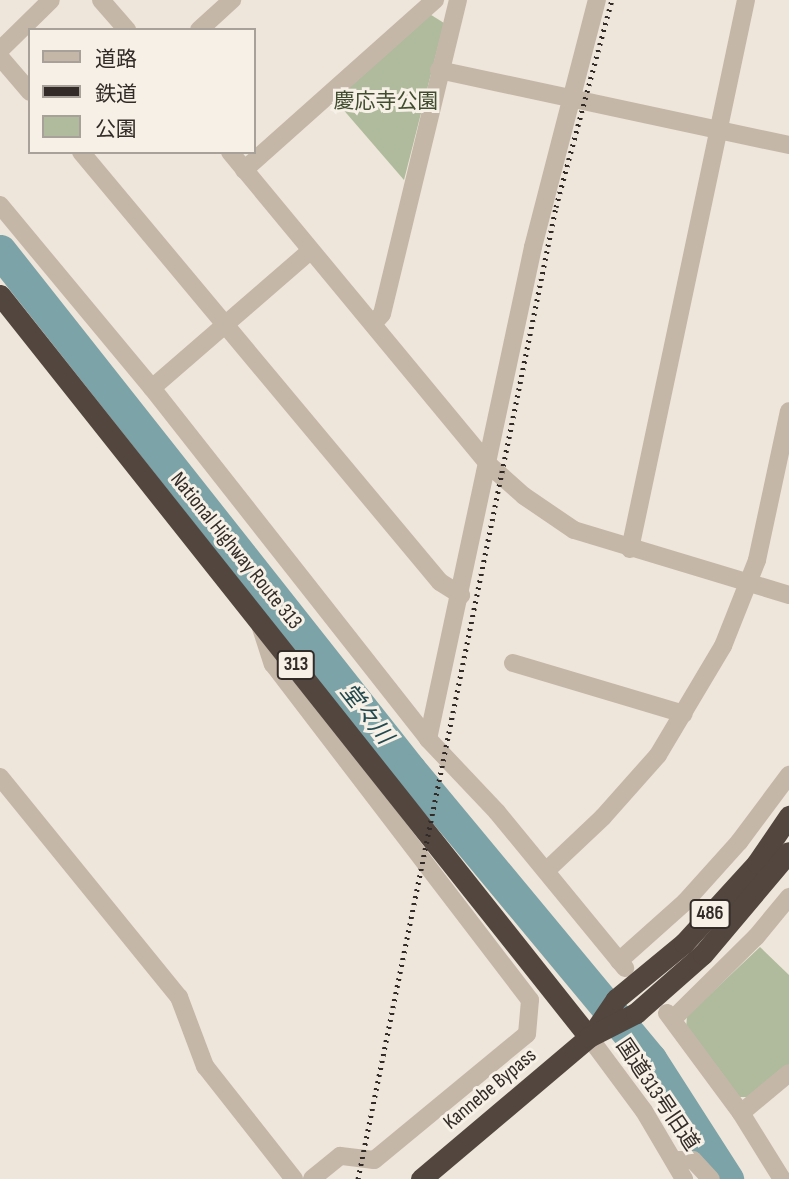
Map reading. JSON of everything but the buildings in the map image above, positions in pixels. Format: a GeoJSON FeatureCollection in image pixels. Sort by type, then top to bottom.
{"type":"FeatureCollection","features":[{"type":"Feature","properties":{"kind":"highway","name":"National Highway Route 313"},"geometry":{"type":"LineString","coordinates":[[2,301],[257,616],[589,1037]]}},
{"type":"Feature","properties":{"kind":"highway","name":"486"},"geometry":{"type":"LineString","coordinates":[[589,1037],[623,1008],[757,863],[789,816]]}},
{"type":"Feature","properties":{"kind":"highway","name":"486"},"geometry":{"type":"LineString","coordinates":[[623,1008],[703,954],[789,852]]}},
{"type":"Feature","properties":{"kind":"highway","name":"Kannebe Bypass"},"geometry":{"type":"LineString","coordinates":[[421,1179],[589,1037]]}},
{"type":"Feature","properties":{"kind":"street"},"geometry":{"type":"LineString","coordinates":[[0,50],[51,0]]}},
{"type":"Feature","properties":{"kind":"street"},"geometry":{"type":"LineString","coordinates":[[101,0],[125,28]]}},
{"type":"Feature","properties":{"kind":"street"},"geometry":{"type":"LineString","coordinates":[[201,28],[232,0]]}},
{"type":"Feature","properties":{"kind":"street"},"geometry":{"type":"LineString","coordinates":[[244,170],[435,0]]}},
{"type":"Feature","properties":{"kind":"street"},"geometry":{"type":"LineString","coordinates":[[373,324],[382,314],[458,0]]}},
{"type":"Feature","properties":{"kind":"street"},"geometry":{"type":"LineString","coordinates":[[428,739],[569,99],[597,0]]}},
{"type":"Feature","properties":{"kind":"street"},"geometry":{"type":"LineString","coordinates":[[630,549],[746,0]]}},
{"type":"Feature","properties":{"kind":"street"},"geometry":{"type":"LineString","coordinates":[[0,57],[28,90]]}},
{"type":"Feature","properties":{"kind":"street"},"geometry":{"type":"LineString","coordinates":[[439,70],[789,145]]}},
{"type":"Feature","properties":{"kind":"street"},"geometry":{"type":"LineString","coordinates":[[83,154],[440,582],[461,595]]}},
{"type":"Feature","properties":{"kind":"street"},"geometry":{"type":"LineString","coordinates":[[232,154],[309,252],[373,324],[488,464],[524,496],[574,530],[789,595]]}},
{"type":"Feature","properties":{"kind":"street"},"geometry":{"type":"LineString","coordinates":[[0,205],[152,388],[428,739],[547,870],[622,965],[740,842],[789,775]]}},
{"type":"Feature","properties":{"kind":"street"},"geometry":{"type":"LineString","coordinates":[[152,388],[224,322],[309,252]]}},
{"type":"Feature","properties":{"kind":"street"},"geometry":{"type":"LineString","coordinates":[[547,870],[621,797],[657,755],[723,646],[748,583],[789,411]]}},
{"type":"Feature","properties":{"kind":"street"},"geometry":{"type":"LineString","coordinates":[[257,616],[273,664],[530,1000],[527,1034],[374,1160],[340,1156],[312,1179]]}},
{"type":"Feature","properties":{"kind":"street"},"geometry":{"type":"LineString","coordinates":[[513,663],[684,714]]}},
{"type":"Feature","properties":{"kind":"street"},"geometry":{"type":"LineString","coordinates":[[0,777],[179,997],[205,1066],[294,1179]]}},
{"type":"Feature","properties":{"kind":"street"},"geometry":{"type":"LineString","coordinates":[[782,1179],[741,1113],[670,1016],[756,937],[789,897]]}},
{"type":"Feature","properties":{"kind":"street","name":"国道313号旧道"},"geometry":{"type":"LineString","coordinates":[[589,1037],[675,1160],[684,1179]]}},
{"type":"Feature","properties":{"kind":"street"},"geometry":{"type":"LineString","coordinates":[[741,1113],[789,1073]]}},
{"type":"Feature","properties":{"kind":"street"},"geometry":{"type":"LineString","coordinates":[[675,1160],[693,1160],[711,1179]]}},
{"type":"Feature","properties":{"kind":"green space","name":"慶応寺公園"},"geometry":{"type":"Polygon","coordinates":[[[428,13],[444,23],[404,180],[335,100],[428,13]]]}},
{"type":"Feature","properties":{"kind":"green space"},"geometry":{"type":"Polygon","coordinates":[[[760,947],[789,975],[789,1066],[755,1097],[735,1097],[686,1029],[687,1016],[760,947]]]}},
{"type":"Feature","properties":{"kind":"waterway","name":"堂々川"},"geometry":{"type":"LineString","coordinates":[[0,251],[410,770],[650,1059],[727,1179]]}},
{"type":"Feature","properties":{"kind":"railway"},"geometry":{"type":"LineString","coordinates":[[358,1179],[556,207],[612,0]]}}]}
